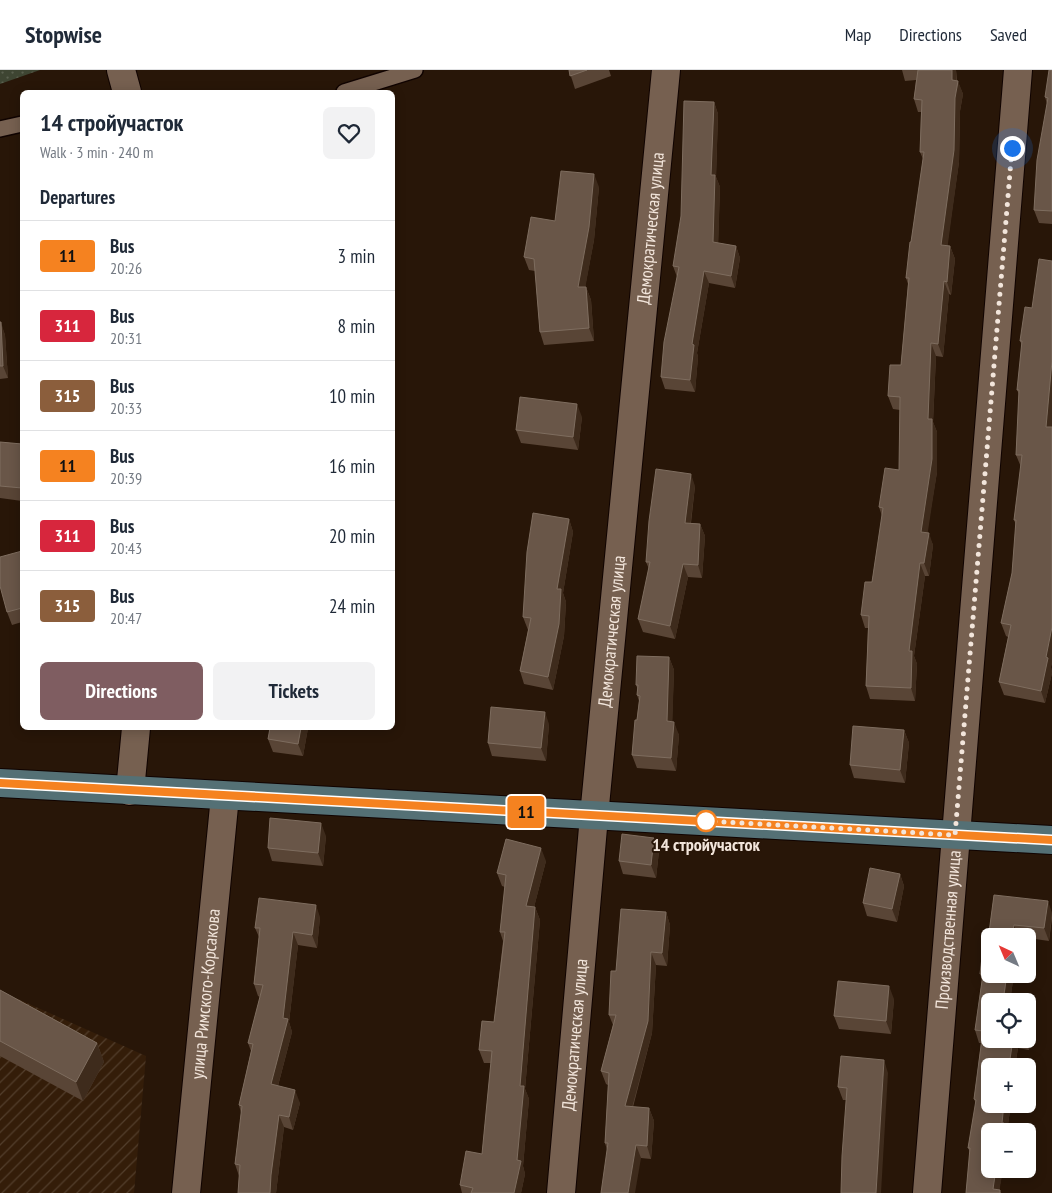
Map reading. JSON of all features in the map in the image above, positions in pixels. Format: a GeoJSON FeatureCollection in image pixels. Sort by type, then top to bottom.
{"type":"FeatureCollection","features":[{"type":"Feature","properties":{"kind":"street"},"geometry":{"type":"LineString","coordinates":[[121,70],[126,90]]}},
{"type":"Feature","properties":{"kind":"street","name":"Демократическая улица"},"geometry":{"type":"LineString","coordinates":[[561,1193],[594,816],[666,70]]}},
{"type":"Feature","properties":{"kind":"street","name":"Производственная улица"},"geometry":{"type":"LineString","coordinates":[[927,1193],[1018,70]]}},
{"type":"Feature","properties":{"kind":"street"},"geometry":{"type":"LineString","coordinates":[[130,792],[136,730]]}},
{"type":"Feature","properties":{"kind":"street"},"geometry":{"type":"LineString","coordinates":[[1,786],[225,796],[1052,840]]}},
{"type":"Feature","properties":{"kind":"street","name":"улица Римского-Корсакова"},"geometry":{"type":"LineString","coordinates":[[186,1193],[225,796]]}},
{"type":"Feature","properties":{"kind":"lane"},"geometry":{"type":"LineString","coordinates":[[350,90],[415,70]]}},
{"type":"Feature","properties":{"kind":"lane"},"geometry":{"type":"LineString","coordinates":[[0,129],[20,124]]}},
{"type":"Feature","properties":{"kind":"shaded area"},"geometry":{"type":"Polygon","coordinates":[[[0,991],[146,1056],[134,1193],[0,1193],[0,991]]]}},
{"type":"Feature","properties":{"kind":"green space"},"geometry":{"type":"Polygon","coordinates":[[[0,70],[40,70],[0,84],[0,70]]]}},
{"type":"Feature","properties":{"kind":"building"},"geometry":{"type":"Polygon","coordinates":[[[569,70],[587,70],[570,76],[569,70]]]}},
{"type":"Feature","properties":{"kind":"building"},"geometry":{"type":"Polygon","coordinates":[[[918,70],[952,70],[952,80],[958,81],[955,98],[954,150],[941,245],[950,246],[947,282],[944,281],[938,344],[931,343],[928,419],[932,419],[932,459],[921,532],[929,533],[924,563],[920,563],[909,651],[912,651],[911,688],[866,686],[869,616],[861,615],[865,582],[872,582],[883,508],[879,507],[885,468],[899,470],[900,397],[888,396],[890,365],[901,365],[909,278],[906,278],[924,152],[920,152],[922,100],[914,99],[918,70]]]}},
{"type":"Feature","properties":{"kind":"building"},"geometry":{"type":"Polygon","coordinates":[[[1049,70],[1052,70],[1052,211],[1034,210],[1037,160],[1048,98],[1045,97],[1049,70]]]}},
{"type":"Feature","properties":{"kind":"building"},"geometry":{"type":"Polygon","coordinates":[[[684,101],[714,102],[711,175],[715,175],[713,242],[736,246],[731,276],[704,271],[692,344],[694,345],[690,380],[661,377],[664,342],[679,267],[673,266],[681,216],[684,101]]]}},
{"type":"Feature","properties":{"kind":"building"},"geometry":{"type":"Polygon","coordinates":[[[561,171],[594,174],[589,227],[578,287],[586,287],[589,328],[540,332],[534,259],[524,257],[531,217],[555,221],[561,171]]]}},
{"type":"Feature","properties":{"kind":"building"},"geometry":{"type":"Polygon","coordinates":[[[1039,259],[1052,261],[1052,361],[1046,427],[1052,427],[1052,627],[1041,691],[999,682],[1011,625],[1001,623],[1012,573],[1016,520],[1014,520],[1022,455],[1016,455],[1019,390],[1017,390],[1022,341],[1020,341],[1025,307],[1032,308],[1039,259]]]}},
{"type":"Feature","properties":{"kind":"building"},"geometry":{"type":"Polygon","coordinates":[[[1,322],[3,366],[0,366],[1,322]]]}},
{"type":"Feature","properties":{"kind":"building"},"geometry":{"type":"Polygon","coordinates":[[[520,397],[577,404],[573,437],[516,430],[520,397]]]}},
{"type":"Feature","properties":{"kind":"building"},"geometry":{"type":"Polygon","coordinates":[[[0,442],[20,444],[20,488],[0,486],[0,442]]]}},
{"type":"Feature","properties":{"kind":"building"},"geometry":{"type":"Polygon","coordinates":[[[656,469],[691,474],[685,523],[700,524],[698,565],[683,564],[670,626],[638,619],[650,562],[646,562],[656,469]]]}},
{"type":"Feature","properties":{"kind":"building"},"geometry":{"type":"Polygon","coordinates":[[[533,513],[569,519],[557,589],[561,589],[559,624],[548,677],[520,671],[531,618],[523,617],[527,552],[533,513]]]}},
{"type":"Feature","properties":{"kind":"building"},"geometry":{"type":"Polygon","coordinates":[[[20,552],[20,609],[7,612],[0,586],[0,557],[20,552]]]}},
{"type":"Feature","properties":{"kind":"building"},"geometry":{"type":"Polygon","coordinates":[[[637,656],[669,657],[667,721],[674,722],[671,758],[632,755],[635,720],[637,720],[640,696],[637,695],[638,685],[636,685],[637,656]]]}},
{"type":"Feature","properties":{"kind":"building"},"geometry":{"type":"Polygon","coordinates":[[[491,707],[545,712],[541,748],[488,743],[491,707]]]}},
{"type":"Feature","properties":{"kind":"building"},"geometry":{"type":"Polygon","coordinates":[[[853,726],[904,730],[900,770],[850,765],[853,726]]]}},
{"type":"Feature","properties":{"kind":"building"},"geometry":{"type":"Polygon","coordinates":[[[270,730],[301,730],[298,744],[268,739],[270,730]]]}},
{"type":"Feature","properties":{"kind":"building"},"geometry":{"type":"Polygon","coordinates":[[[270,818],[321,823],[318,853],[268,848],[270,818]]]}},
{"type":"Feature","properties":{"kind":"building"},"geometry":{"type":"Polygon","coordinates":[[[622,834],[654,838],[651,865],[619,861],[622,834]]]}},
{"type":"Feature","properties":{"kind":"building"},"geometry":{"type":"Polygon","coordinates":[[[506,839],[541,848],[526,906],[535,907],[520,1086],[524,1086],[517,1160],[521,1161],[514,1193],[471,1193],[473,1188],[460,1185],[466,1151],[482,1154],[492,1051],[479,1050],[482,1021],[494,1022],[505,932],[500,932],[506,875],[497,873],[506,839]]]}},
{"type":"Feature","properties":{"kind":"building"},"geometry":{"type":"Polygon","coordinates":[[[870,868],[900,874],[892,909],[863,903],[870,868]]]}},
{"type":"Feature","properties":{"kind":"building"},"geometry":{"type":"Polygon","coordinates":[[[994,895],[1048,901],[1044,928],[1014,925],[1013,928],[990,928],[994,895]]]}},
{"type":"Feature","properties":{"kind":"building"},"geometry":{"type":"Polygon","coordinates":[[[259,898],[316,905],[312,935],[293,932],[283,1018],[288,1019],[271,1084],[295,1090],[289,1117],[279,1115],[270,1193],[238,1193],[240,1165],[235,1164],[242,1106],[239,1105],[253,1044],[248,1043],[263,985],[254,984],[260,928],[255,928],[259,898]]]}},
{"type":"Feature","properties":{"kind":"building"},"geometry":{"type":"Polygon","coordinates":[[[621,909],[666,912],[662,953],[651,952],[648,1021],[625,1106],[649,1108],[647,1146],[636,1145],[628,1193],[601,1193],[608,1143],[605,1143],[609,1073],[601,1071],[616,1015],[609,1015],[611,971],[616,971],[621,909]]]}},
{"type":"Feature","properties":{"kind":"building"},"geometry":{"type":"Polygon","coordinates":[[[838,981],[889,986],[886,1021],[834,1016],[838,981]]]}},
{"type":"Feature","properties":{"kind":"building"},"geometry":{"type":"Polygon","coordinates":[[[982,983],[1006,983],[1004,993],[981,993],[981,1031],[975,1030],[982,983]]]}},
{"type":"Feature","properties":{"kind":"building"},"geometry":{"type":"Polygon","coordinates":[[[0,990],[97,1043],[76,1082],[0,1041],[0,990]]]}},
{"type":"Feature","properties":{"kind":"building"},"geometry":{"type":"Polygon","coordinates":[[[981,1046],[981,1048],[1012,1048],[1010,1058],[981,1058],[981,1113],[1003,1113],[1002,1123],[981,1123],[981,1178],[995,1178],[993,1189],[1000,1190],[1000,1193],[966,1193],[970,1148],[968,1148],[976,1100],[974,1099],[981,1046]]]}},
{"type":"Feature","properties":{"kind":"building"},"geometry":{"type":"Polygon","coordinates":[[[841,1056],[884,1060],[876,1193],[841,1193],[847,1088],[838,1087],[841,1056]]]}},
{"type":"Feature","properties":{"kind":"bus line","name":"11"},"geometry":{"type":"LineString","coordinates":[[0,783],[130,792],[1052,840]]}},
{"type":"Feature","properties":{"kind":"place","name":"14 стройучасток"},"geometry":{"type":"Point","coordinates":[706,821]}},
{"type":"Feature","properties":{"kind":"route"},"geometry":{"type":"LineString","coordinates":[[706,821],[955,835],[1012,148]]}}]}
